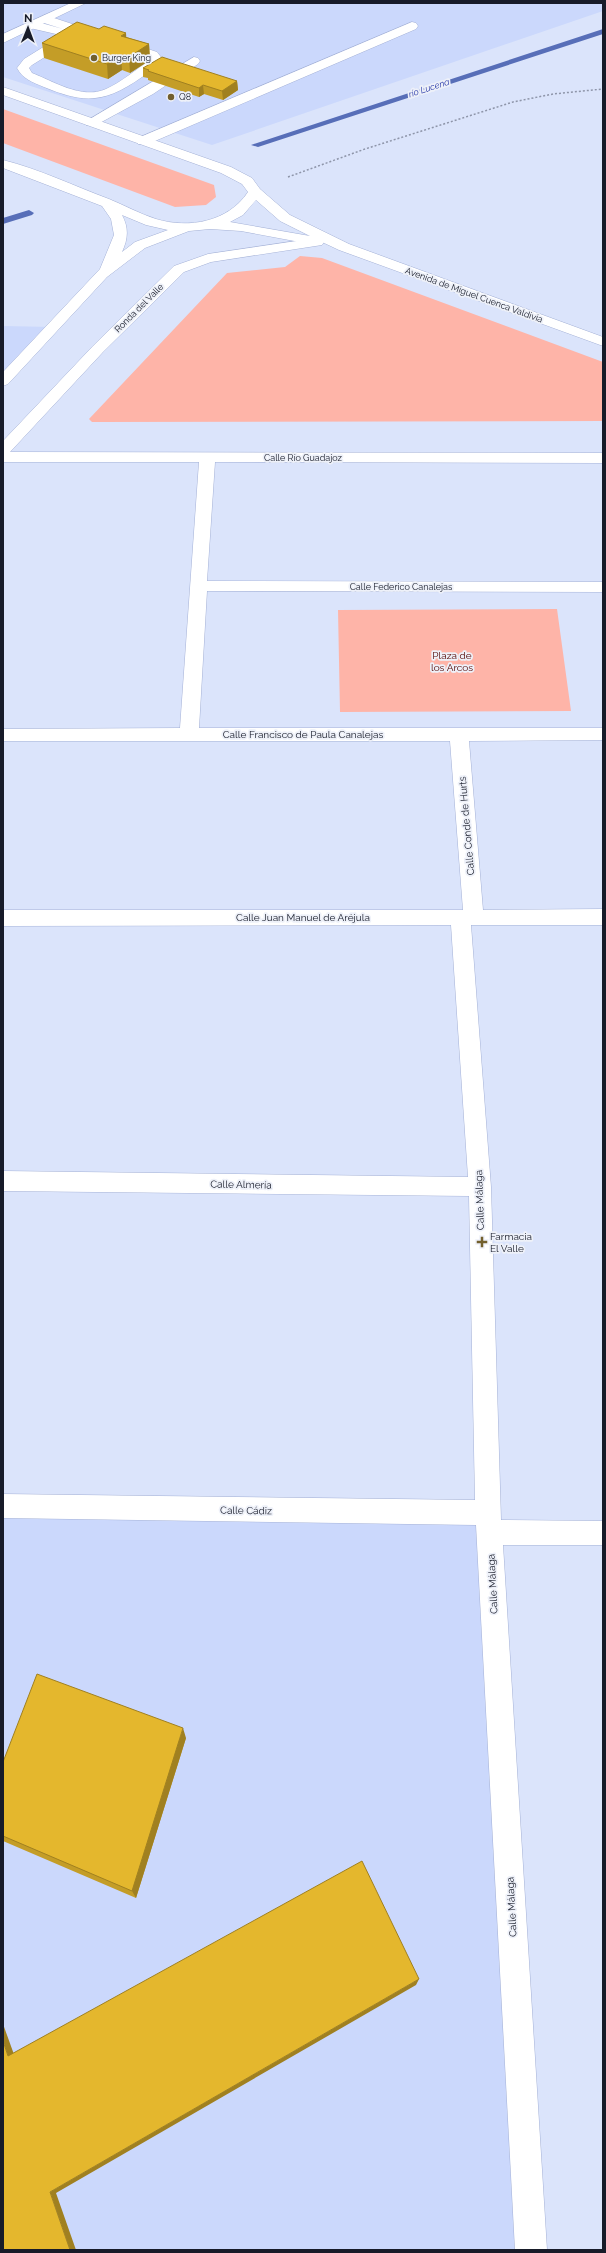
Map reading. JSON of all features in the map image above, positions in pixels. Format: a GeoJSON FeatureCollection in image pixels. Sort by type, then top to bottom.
{"type":"FeatureCollection","features":[{"type":"Feature","properties":{"kind":"street"},"geometry":{"type":"LineString","coordinates":[[3,39],[80,3]]}},
{"type":"Feature","properties":{"kind":"street"},"geometry":{"type":"LineString","coordinates":[[39,22],[153,55],[158,61],[106,94],[94,96],[79,95],[27,75],[23,68],[28,62],[65,39],[61,32],[39,22]]}},
{"type":"Feature","properties":{"kind":"street"},"geometry":{"type":"LineString","coordinates":[[144,141],[412,26]]}},
{"type":"Feature","properties":{"kind":"street"},"geometry":{"type":"LineString","coordinates":[[91,122],[149,90],[194,61]]}},
{"type":"Feature","properties":{"kind":"street","name":"Avenida de Miguel Cuenca Valdivia"},"geometry":{"type":"LineString","coordinates":[[3,91],[226,170],[247,181],[255,192],[285,218],[344,248],[603,342]]}},
{"type":"Feature","properties":{"kind":"street"},"geometry":{"type":"LineString","coordinates":[[3,164],[106,202],[159,224],[189,228]]}},
{"type":"Feature","properties":{"kind":"street"},"geometry":{"type":"LineString","coordinates":[[3,381],[102,274],[140,245],[164,235],[189,228],[212,225],[249,205],[255,192]]}},
{"type":"Feature","properties":{"kind":"street"},"geometry":{"type":"LineString","coordinates":[[102,274],[116,252],[122,227],[117,215],[106,202]]}},
{"type":"Feature","properties":{"kind":"street","name":"Avenida de Miguel Cuenca Valdivia"},"geometry":{"type":"LineString","coordinates":[[212,225],[241,227],[344,248]]}},
{"type":"Feature","properties":{"kind":"street","name":"Ronda del Valle"},"geometry":{"type":"LineString","coordinates":[[3,450],[98,349],[179,269],[208,258],[316,242]]}},
{"type":"Feature","properties":{"kind":"street","name":"Calle Río Guadajoz"},"geometry":{"type":"LineString","coordinates":[[3,457],[603,458]]}},
{"type":"Feature","properties":{"kind":"street"},"geometry":{"type":"LineString","coordinates":[[189,734],[207,458]]}},
{"type":"Feature","properties":{"kind":"street","name":"Calle Federico Canalejas"},"geometry":{"type":"LineString","coordinates":[[199,586],[603,587]]}},
{"type":"Feature","properties":{"kind":"street","name":"Calle Conde de Hurts"},"geometry":{"type":"LineString","coordinates":[[459,734],[467,917]]}},
{"type":"Feature","properties":{"kind":"street","name":"Calle Francisco de Paula Canalejas"},"geometry":{"type":"LineString","coordinates":[[3,735],[603,734]]}},
{"type":"Feature","properties":{"kind":"street","name":"Calle Málaga"},"geometry":{"type":"LineString","coordinates":[[467,917],[480,1187],[489,1523],[531,2250]]}},
{"type":"Feature","properties":{"kind":"street","name":"Calle Juan Manuel de Aréjula"},"geometry":{"type":"LineString","coordinates":[[3,918],[603,917]]}},
{"type":"Feature","properties":{"kind":"street","name":"Calle Almería"},"geometry":{"type":"LineString","coordinates":[[3,1181],[480,1187]]}},
{"type":"Feature","properties":{"kind":"street","name":"Calle Cádiz"},"geometry":{"type":"LineString","coordinates":[[3,1506],[489,1523],[603,1533]]}},
{"type":"Feature","properties":{"kind":"path"},"geometry":{"type":"LineString","coordinates":[[255,192],[290,176],[365,149],[513,102],[552,94],[603,89]]}},
{"type":"Feature","properties":{"kind":"shaded area"},"geometry":{"type":"Polygon","coordinates":[[[3,3],[603,3],[603,11],[212,145],[3,77],[3,3]]]}},
{"type":"Feature","properties":{"kind":"shaded area"},"geometry":{"type":"Polygon","coordinates":[[[3,326],[53,327],[3,381],[3,326]]]}},
{"type":"Feature","properties":{"kind":"shaded area"},"geometry":{"type":"Polygon","coordinates":[[[3,1506],[489,1513],[531,2250],[3,2250],[3,1506]]]}},
{"type":"Feature","properties":{"kind":"green space"},"geometry":{"type":"Polygon","coordinates":[[[3,109],[214,185],[216,197],[206,205],[175,207],[3,143],[3,109]]]}},
{"type":"Feature","properties":{"kind":"green space"},"geometry":{"type":"Polygon","coordinates":[[[300,256],[322,258],[603,362],[603,421],[92,422],[89,419],[227,273],[285,267],[300,256]]]}},
{"type":"Feature","properties":{"kind":"green space","name":"Plaza de los Arcos"},"geometry":{"type":"Polygon","coordinates":[[[557,609],[571,711],[340,712],[338,610],[557,609]]]}},
{"type":"Feature","properties":{"kind":"building"},"geometry":{"type":"Polygon","coordinates":[[[77,22],[99,29],[104,26],[126,33],[121,36],[149,44],[129,57],[121,55],[107,64],[42,43],[77,22]]]}},
{"type":"Feature","properties":{"kind":"building"},"geometry":{"type":"Polygon","coordinates":[[[162,57],[237,81],[222,91],[203,85],[199,88],[143,68],[162,57]]]}},
{"type":"Feature","properties":{"kind":"building"},"geometry":{"type":"Polygon","coordinates":[[[37,1674],[183,1728],[132,1891],[3,1836],[3,1762],[37,1674]]]}},
{"type":"Feature","properties":{"kind":"building"},"geometry":{"type":"Polygon","coordinates":[[[362,1861],[419,1979],[50,2192],[70,2250],[3,2250],[3,2041],[8,2056],[362,1861]]]}},
{"type":"Feature","properties":{"kind":"waterway","name":"río Lucena"},"geometry":{"type":"LineString","coordinates":[[255,145],[603,31]]}},
{"type":"Feature","properties":{"kind":"waterway","name":"río Lucena"},"geometry":{"type":"LineString","coordinates":[[3,221],[29,213]]}},
{"type":"Feature","properties":{"kind":"place","name":"Burger King"},"geometry":{"type":"Point","coordinates":[94,58]}},
{"type":"Feature","properties":{"kind":"place","name":"Q8"},"geometry":{"type":"Point","coordinates":[171,97]}},
{"type":"Feature","properties":{"kind":"place","name":"Farmacia El Valle"},"geometry":{"type":"Point","coordinates":[482,1242]}}]}
